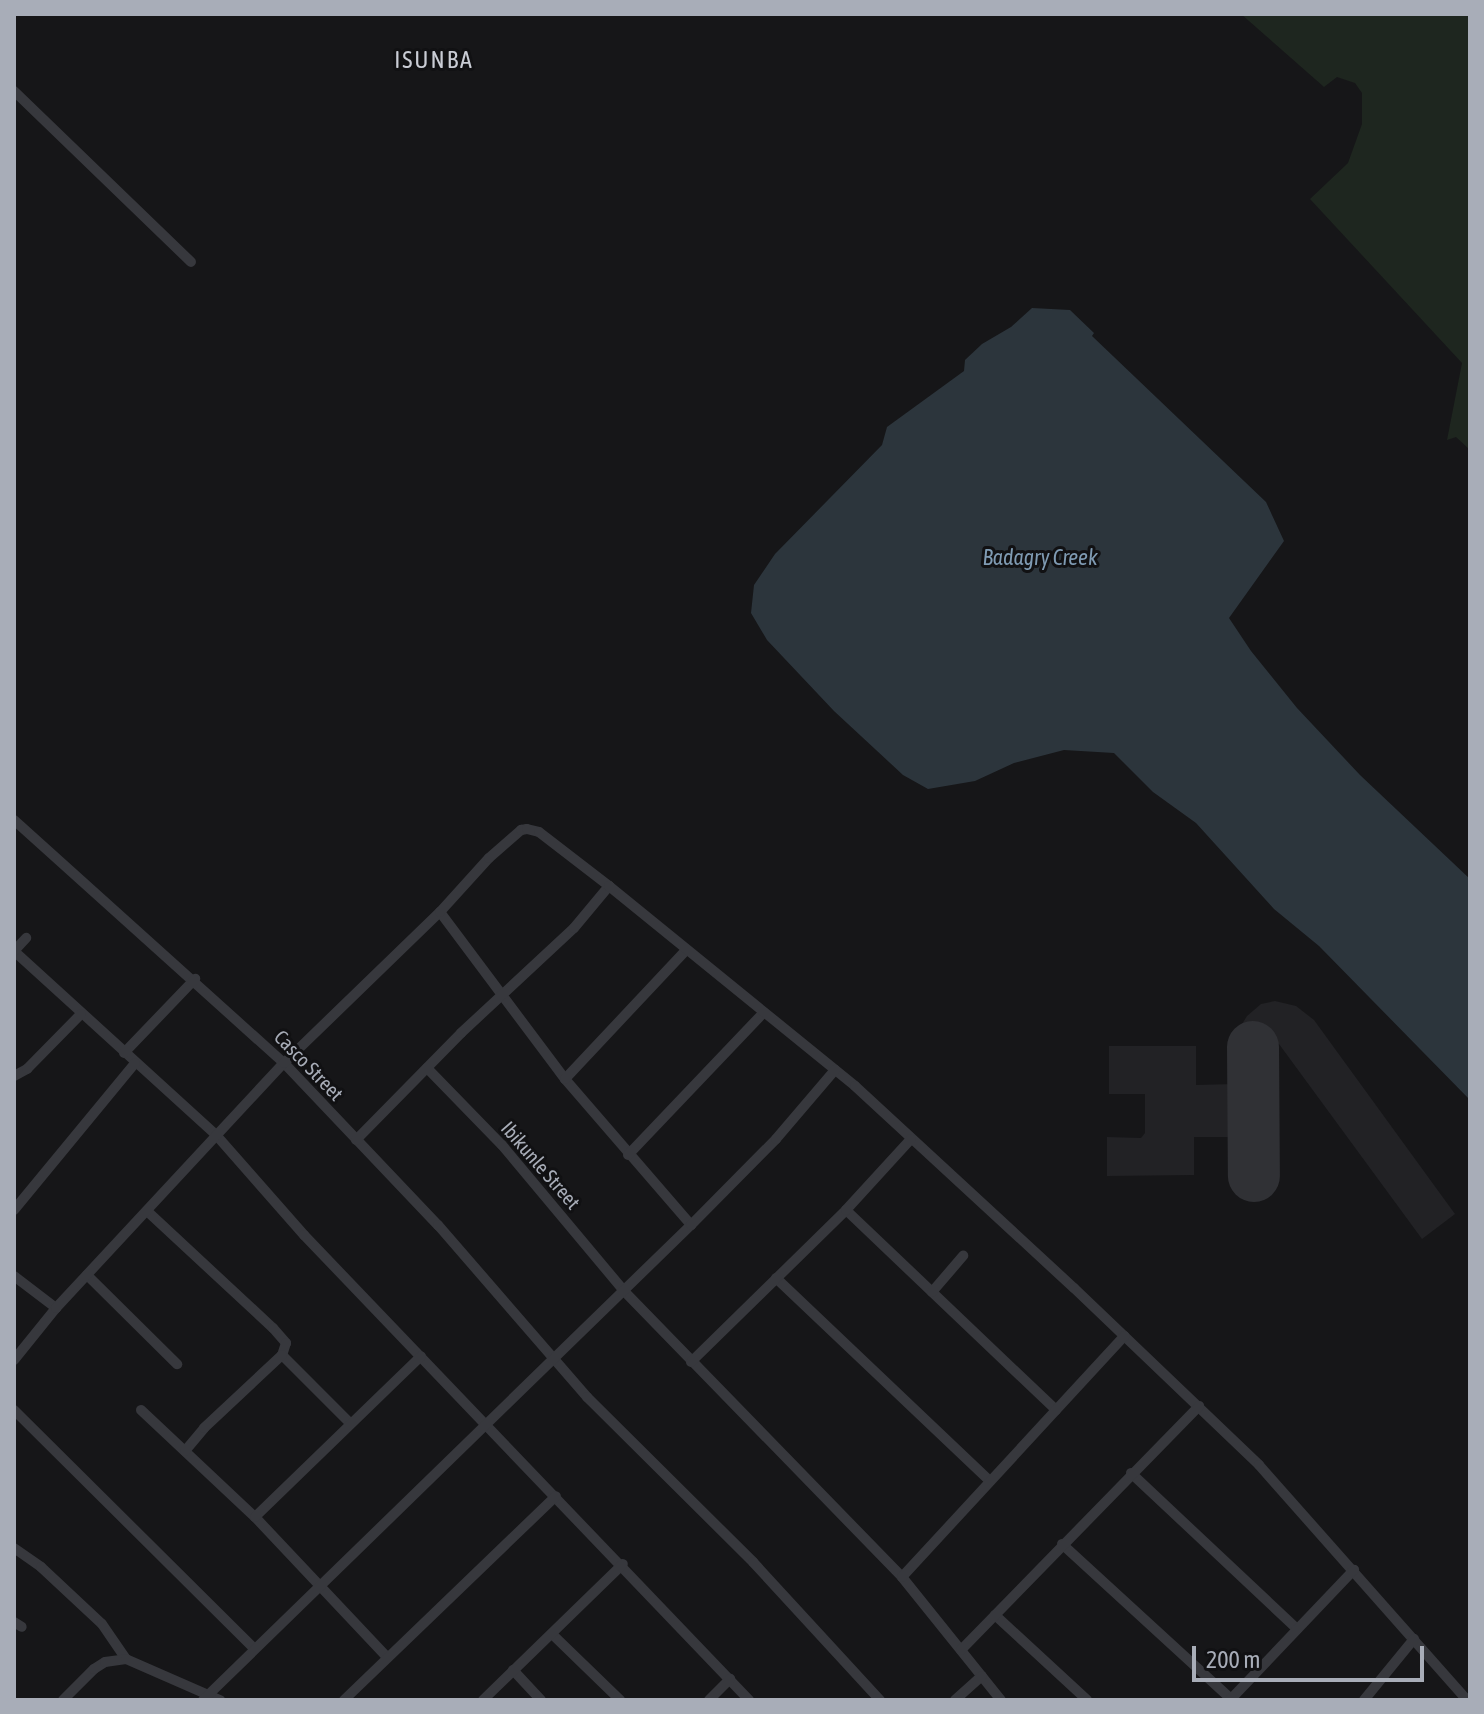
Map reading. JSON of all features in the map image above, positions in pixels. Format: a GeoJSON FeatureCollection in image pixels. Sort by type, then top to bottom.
{"type":"FeatureCollection","features":[{"type":"Feature","properties":{"kind":"street"},"geometry":{"type":"LineString","coordinates":[[14,91],[191,262]]}},
{"type":"Feature","properties":{"kind":"street","name":"Casco Street"},"geometry":{"type":"LineString","coordinates":[[14,820],[195,979],[284,1063],[438,1225],[553,1359],[753,1562],[880,1700]]}},
{"type":"Feature","properties":{"kind":"street"},"geometry":{"type":"LineString","coordinates":[[14,1360],[56,1308],[284,1063],[440,912],[489,858],[527,829],[539,832],[609,886],[835,1070],[1124,1336],[1199,1406],[1354,1570],[1467,1700]]}},
{"type":"Feature","properties":{"kind":"street"},"geometry":{"type":"LineString","coordinates":[[356,1140],[502,994],[574,928],[609,886]]}},
{"type":"Feature","properties":{"kind":"street"},"geometry":{"type":"LineString","coordinates":[[440,912],[565,1079],[691,1225]]}},
{"type":"Feature","properties":{"kind":"street"},"geometry":{"type":"LineString","coordinates":[[26,938],[14,951],[217,1136],[304,1235],[623,1564],[749,1700]]}},
{"type":"Feature","properties":{"kind":"street"},"geometry":{"type":"LineString","coordinates":[[565,1079],[686,950]]}},
{"type":"Feature","properties":{"kind":"street"},"geometry":{"type":"LineString","coordinates":[[124,1053],[195,979]]}},
{"type":"Feature","properties":{"kind":"street"},"geometry":{"type":"LineString","coordinates":[[628,1155],[764,1012]]}},
{"type":"Feature","properties":{"kind":"street"},"geometry":{"type":"LineString","coordinates":[[14,1076],[27,1069],[81,1014]]}},
{"type":"Feature","properties":{"kind":"street"},"geometry":{"type":"LineString","coordinates":[[14,1210],[135,1063]]}},
{"type":"Feature","properties":{"kind":"street","name":"Ibikunle Street"},"geometry":{"type":"LineString","coordinates":[[427,1068],[502,1145],[624,1291],[902,1577],[1001,1700]]}},
{"type":"Feature","properties":{"kind":"street"},"geometry":{"type":"LineString","coordinates":[[206,1698],[691,1225],[776,1139],[835,1070]]}},
{"type":"Feature","properties":{"kind":"street"},"geometry":{"type":"LineString","coordinates":[[691,1362],[846,1210],[911,1139]]}},
{"type":"Feature","properties":{"kind":"street"},"geometry":{"type":"LineString","coordinates":[[846,1210],[1056,1410]]}},
{"type":"Feature","properties":{"kind":"street"},"geometry":{"type":"LineString","coordinates":[[147,1211],[286,1343],[282,1355],[204,1428],[185,1451]]}},
{"type":"Feature","properties":{"kind":"street"},"geometry":{"type":"LineString","coordinates":[[932,1292],[963,1256]]}},
{"type":"Feature","properties":{"kind":"street"},"geometry":{"type":"LineString","coordinates":[[87,1275],[177,1364]]}},
{"type":"Feature","properties":{"kind":"street"},"geometry":{"type":"LineString","coordinates":[[14,1276],[56,1308]]}},
{"type":"Feature","properties":{"kind":"street"},"geometry":{"type":"LineString","coordinates":[[776,1278],[990,1481]]}},
{"type":"Feature","properties":{"kind":"street"},"geometry":{"type":"LineString","coordinates":[[902,1577],[1124,1336]]}},
{"type":"Feature","properties":{"kind":"street"},"geometry":{"type":"LineString","coordinates":[[282,1355],[349,1422]]}},
{"type":"Feature","properties":{"kind":"street"},"geometry":{"type":"LineString","coordinates":[[255,1517],[349,1422],[421,1356]]}},
{"type":"Feature","properties":{"kind":"street"},"geometry":{"type":"LineString","coordinates":[[961,1650],[1199,1406]]}},
{"type":"Feature","properties":{"kind":"street"},"geometry":{"type":"LineString","coordinates":[[14,1410],[255,1649]]}},
{"type":"Feature","properties":{"kind":"street"},"geometry":{"type":"LineString","coordinates":[[141,1410],[255,1517],[387,1657]]}},
{"type":"Feature","properties":{"kind":"street"},"geometry":{"type":"LineString","coordinates":[[1131,1473],[1297,1629]]}},
{"type":"Feature","properties":{"kind":"street"},"geometry":{"type":"LineString","coordinates":[[344,1700],[556,1496]]}},
{"type":"Feature","properties":{"kind":"street"},"geometry":{"type":"LineString","coordinates":[[1062,1544],[1231,1700],[1354,1570]]}},
{"type":"Feature","properties":{"kind":"street"},"geometry":{"type":"LineString","coordinates":[[14,1548],[41,1567],[102,1624],[126,1659],[206,1698],[220,1700]]}},
{"type":"Feature","properties":{"kind":"street"},"geometry":{"type":"LineString","coordinates":[[483,1700],[623,1564]]}},
{"type":"Feature","properties":{"kind":"street"},"geometry":{"type":"LineString","coordinates":[[995,1615],[1087,1700]]}},
{"type":"Feature","properties":{"kind":"street"},"geometry":{"type":"LineString","coordinates":[[552,1634],[620,1700]]}},
{"type":"Feature","properties":{"kind":"street"},"geometry":{"type":"LineString","coordinates":[[1364,1700],[1414,1639]]}},
{"type":"Feature","properties":{"kind":"street"},"geometry":{"type":"LineString","coordinates":[[63,1700],[94,1669],[105,1662],[126,1659]]}},
{"type":"Feature","properties":{"kind":"street"},"geometry":{"type":"LineString","coordinates":[[513,1670],[541,1700]]}},
{"type":"Feature","properties":{"kind":"street"},"geometry":{"type":"LineString","coordinates":[[955,1700],[982,1676]]}},
{"type":"Feature","properties":{"kind":"street"},"geometry":{"type":"LineString","coordinates":[[709,1700],[730,1679]]}},
{"type":"Feature","properties":{"kind":"shaded area"},"geometry":{"type":"Polygon","coordinates":[[[1241,14],[1470,14],[1470,450],[1456,437],[1447,440],[1462,363],[1310,199],[1348,163],[1362,124],[1362,93],[1355,83],[1337,77],[1324,87],[1241,14]]]}},
{"type":"Feature","properties":{"kind":"shaded area"},"geometry":{"type":"Polygon","coordinates":[[[1275,1001],[1296,1006],[1314,1020],[1455,1214],[1422,1239],[1279,1044],[1237,1043],[1239,1029],[1247,1016],[1261,1004],[1275,1001]]]}},
{"type":"Feature","properties":{"kind":"shaded area"},"geometry":{"type":"Polygon","coordinates":[[[1109,1046],[1196,1046],[1196,1085],[1234,1084],[1235,1047],[1274,1047],[1273,1176],[1233,1176],[1233,1137],[1194,1137],[1194,1175],[1107,1176],[1107,1137],[1141,1138],[1145,1133],[1145,1094],[1109,1094],[1109,1046]]]}},
{"type":"Feature","properties":{"kind":"water","name":"Badagry Creek"},"geometry":{"type":"Polygon","coordinates":[[[1032,308],[1070,310],[1094,333],[1092,336],[1266,502],[1284,541],[1229,618],[1297,708],[1360,775],[1470,879],[1470,1100],[1319,946],[1274,909],[1196,823],[1153,792],[1114,753],[1064,750],[1014,763],[975,781],[928,789],[903,775],[834,711],[767,640],[751,613],[754,585],[775,554],[882,445],[887,427],[964,371],[965,360],[982,344],[1011,327],[1032,308]]]}},
{"type":"Feature","properties":{"kind":"runway"},"geometry":{"type":"LineString","coordinates":[[1253,1047],[1254,1176]]}},
{"type":"Feature","properties":{"kind":"district","name":"ISUNBA"},"geometry":{"type":"Point","coordinates":[434,60]}}]}
